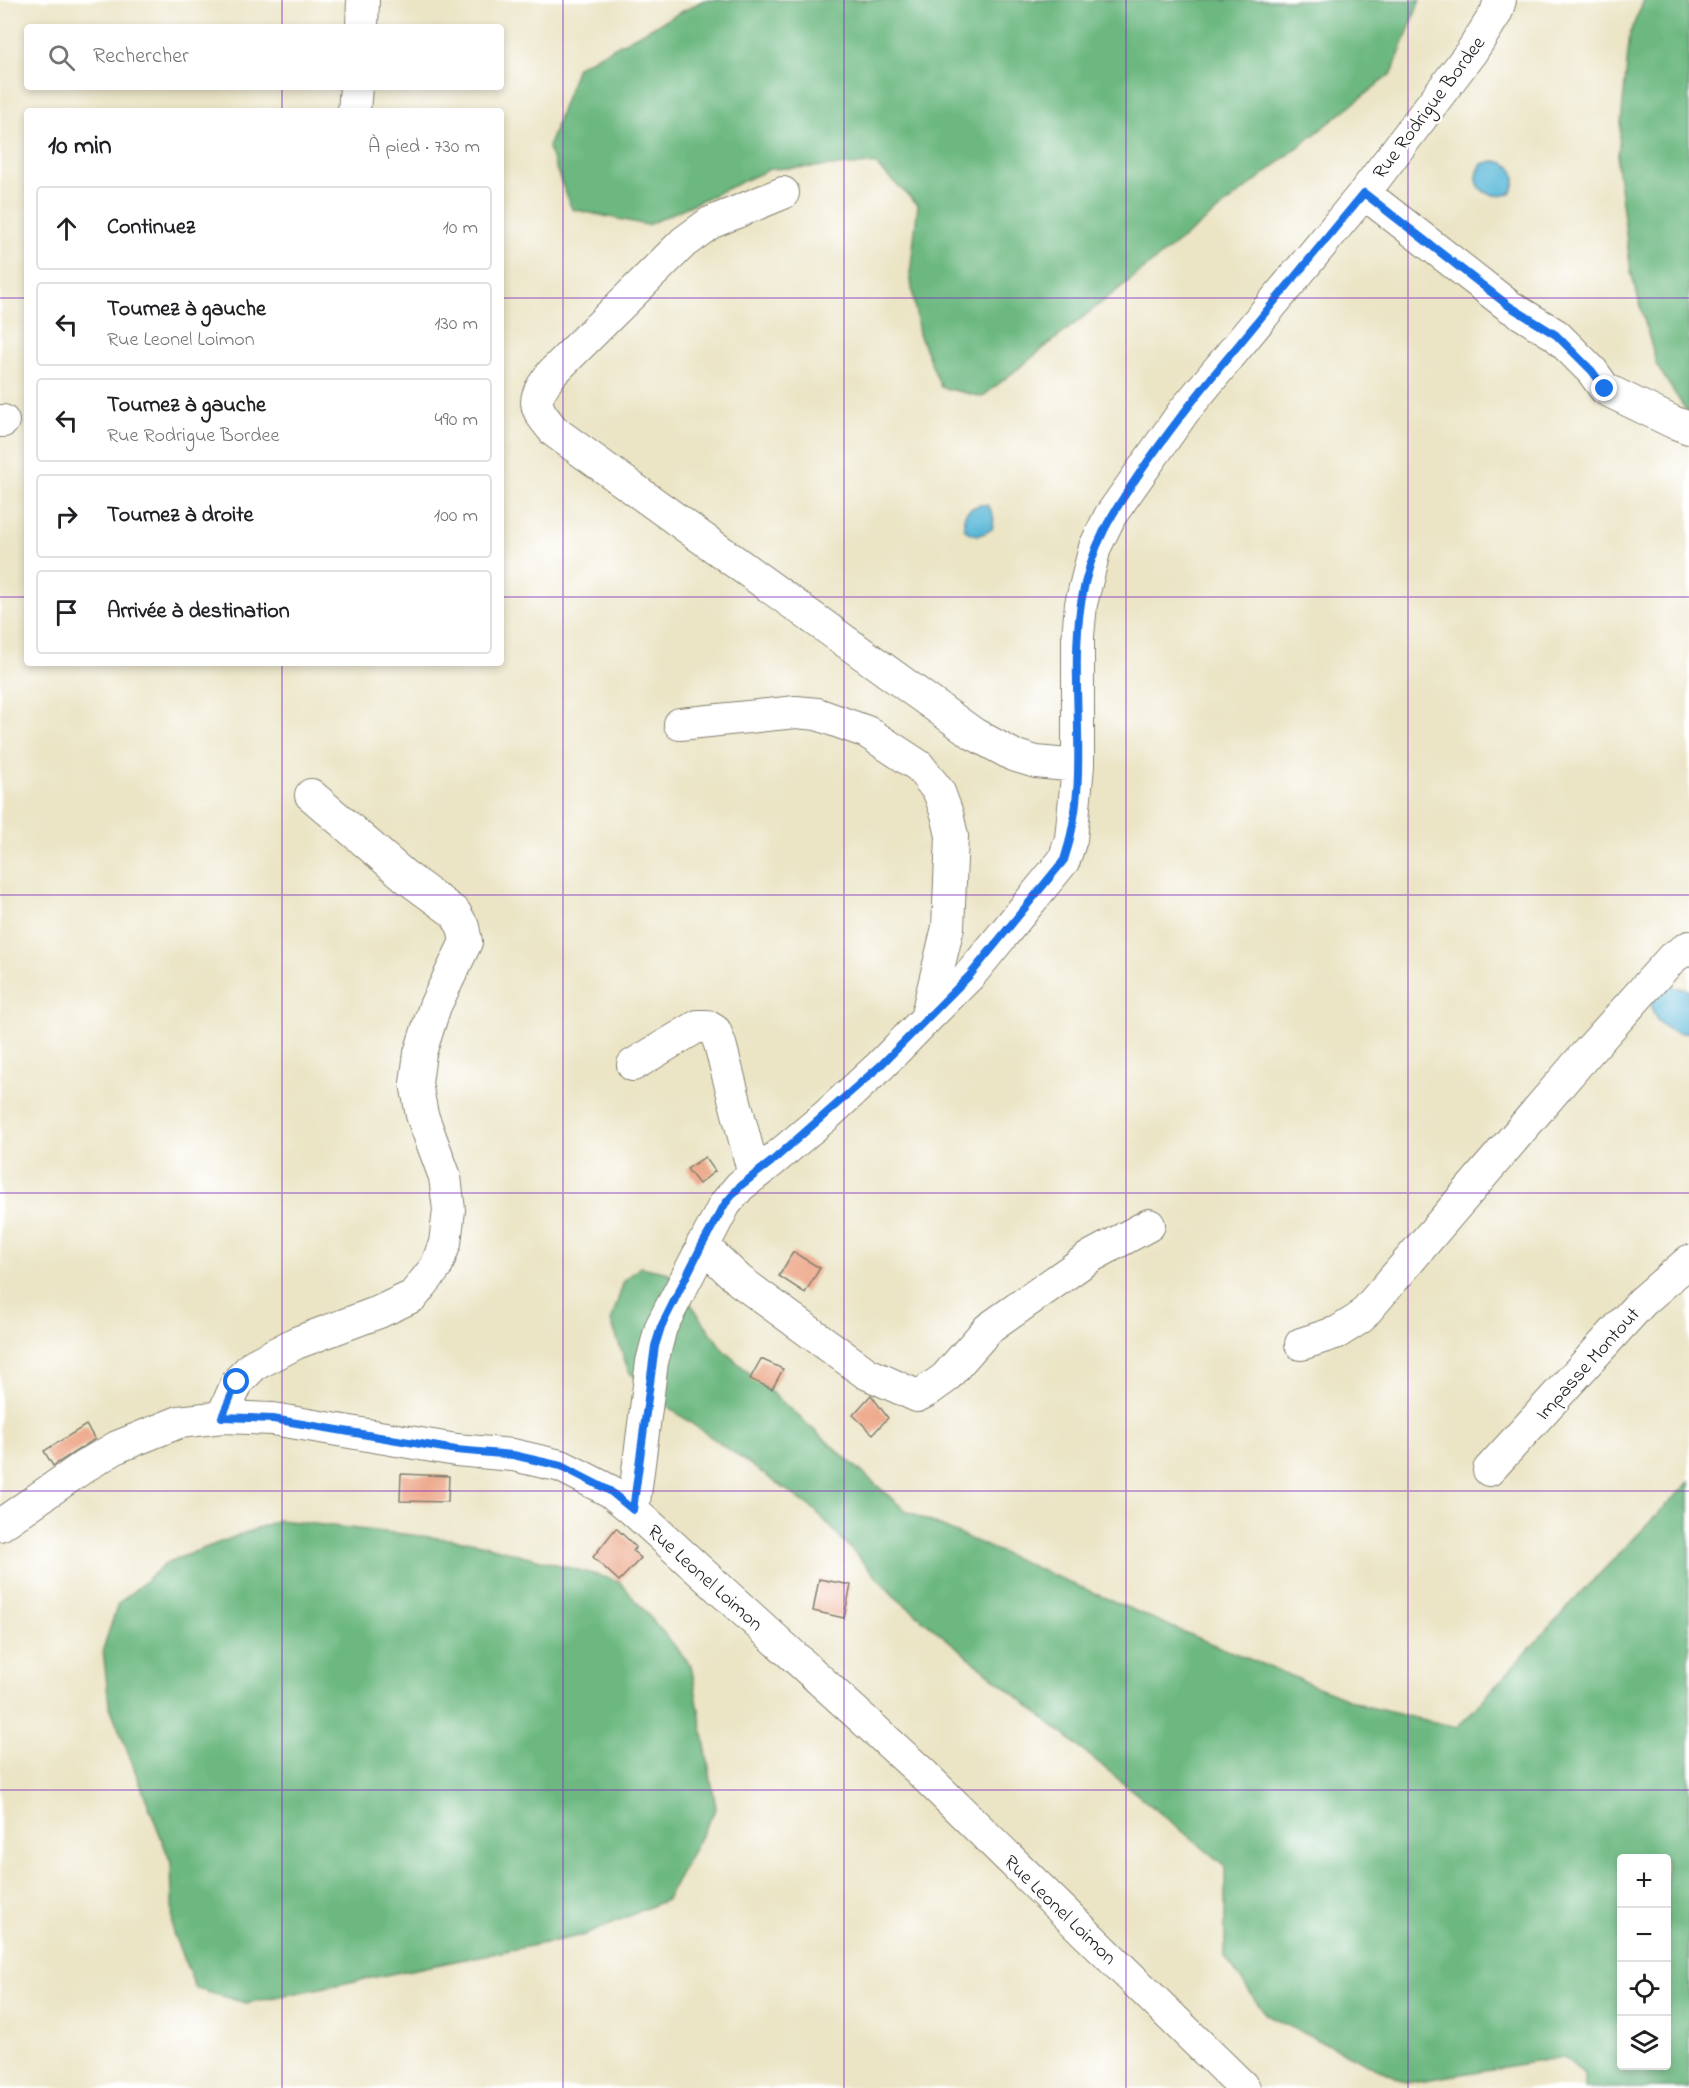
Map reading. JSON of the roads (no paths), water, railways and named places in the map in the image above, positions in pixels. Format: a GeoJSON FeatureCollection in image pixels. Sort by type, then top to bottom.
{"type":"FeatureCollection","features":[{"type":"Feature","properties":{"kind":"street"},"geometry":{"type":"LineString","coordinates":[[362,24],[363,0]]}},
{"type":"Feature","properties":{"kind":"street","name":"Rue Rodrigue Bordee"},"geometry":{"type":"LineString","coordinates":[[633,1510],[655,1346],[661,1327],[725,1204],[740,1186],[827,1115],[881,1065],[970,975],[1064,860],[1071,838],[1078,766],[1078,636],[1081,604],[1086,575],[1095,547],[1110,516],[1184,411],[1364,193],[1472,51],[1496,13],[1500,0]]}},
{"type":"Feature","properties":{"kind":"street"},"geometry":{"type":"LineString","coordinates":[[354,108],[356,90]]}},
{"type":"Feature","properties":{"kind":"street"},"geometry":{"type":"LineString","coordinates":[[1364,193],[1509,306],[1556,335],[1592,371],[1605,389],[1689,428]]}},
{"type":"Feature","properties":{"kind":"street"},"geometry":{"type":"LineString","coordinates":[[783,194],[710,224],[684,242],[553,372],[541,387],[536,400],[538,412],[555,432],[974,734],[1013,755],[1036,762],[1078,766]]}},
{"type":"Feature","properties":{"kind":"street"},"geometry":{"type":"LineString","coordinates":[[680,724],[795,712],[817,714],[867,732],[918,766],[939,792],[952,836],[948,927],[925,1020]]}},
{"type":"Feature","properties":{"kind":"street"},"geometry":{"type":"LineString","coordinates":[[222,1417],[237,1382],[254,1365],[296,1343],[379,1312],[413,1296],[436,1267],[445,1243],[449,1210],[445,1177],[422,1115],[416,1083],[420,1053],[435,1006],[466,942],[463,927],[455,913],[406,877],[311,795]]}},
{"type":"Feature","properties":{"kind":"street"},"geometry":{"type":"LineString","coordinates":[[1301,1344],[1338,1332],[1360,1318],[1578,1062],[1672,958],[1689,947]]}},
{"type":"Feature","properties":{"kind":"street"},"geometry":{"type":"LineString","coordinates":[[633,1065],[699,1026],[707,1026],[715,1031],[731,1081],[754,1175]]}},
{"type":"Feature","properties":{"kind":"street"},"geometry":{"type":"LineString","coordinates":[[702,1245],[740,1281],[867,1373],[917,1396],[945,1378],[988,1329],[1090,1257],[1149,1225]]}},
{"type":"Feature","properties":{"kind":"street","name":"Impasse Montout"},"geometry":{"type":"LineString","coordinates":[[1489,1470],[1642,1302],[1689,1261]]}},
{"type":"Feature","properties":{"kind":"street","name":"Rue Leonel Loimon"},"geometry":{"type":"LineString","coordinates":[[0,1525],[85,1466],[117,1448],[179,1422],[222,1417],[273,1419],[456,1450],[513,1455],[561,1466],[610,1491],[633,1510],[920,1771],[1244,2088]]}},
{"type":"Feature","properties":{"kind":"water"},"geometry":{"type":"Polygon","coordinates":[[[1494,161],[1506,164],[1515,176],[1510,194],[1494,195],[1482,190],[1478,185],[1478,172],[1482,164],[1494,161]]]}},
{"type":"Feature","properties":{"kind":"water"},"geometry":{"type":"Polygon","coordinates":[[[987,505],[992,513],[992,529],[975,535],[965,530],[964,517],[971,508],[987,505]]]}},
{"type":"Feature","properties":{"kind":"water"},"geometry":{"type":"Polygon","coordinates":[[[1665,989],[1689,989],[1689,1032],[1680,1033],[1662,1025],[1652,1010],[1652,1002],[1656,995],[1665,989]]]}}]}
